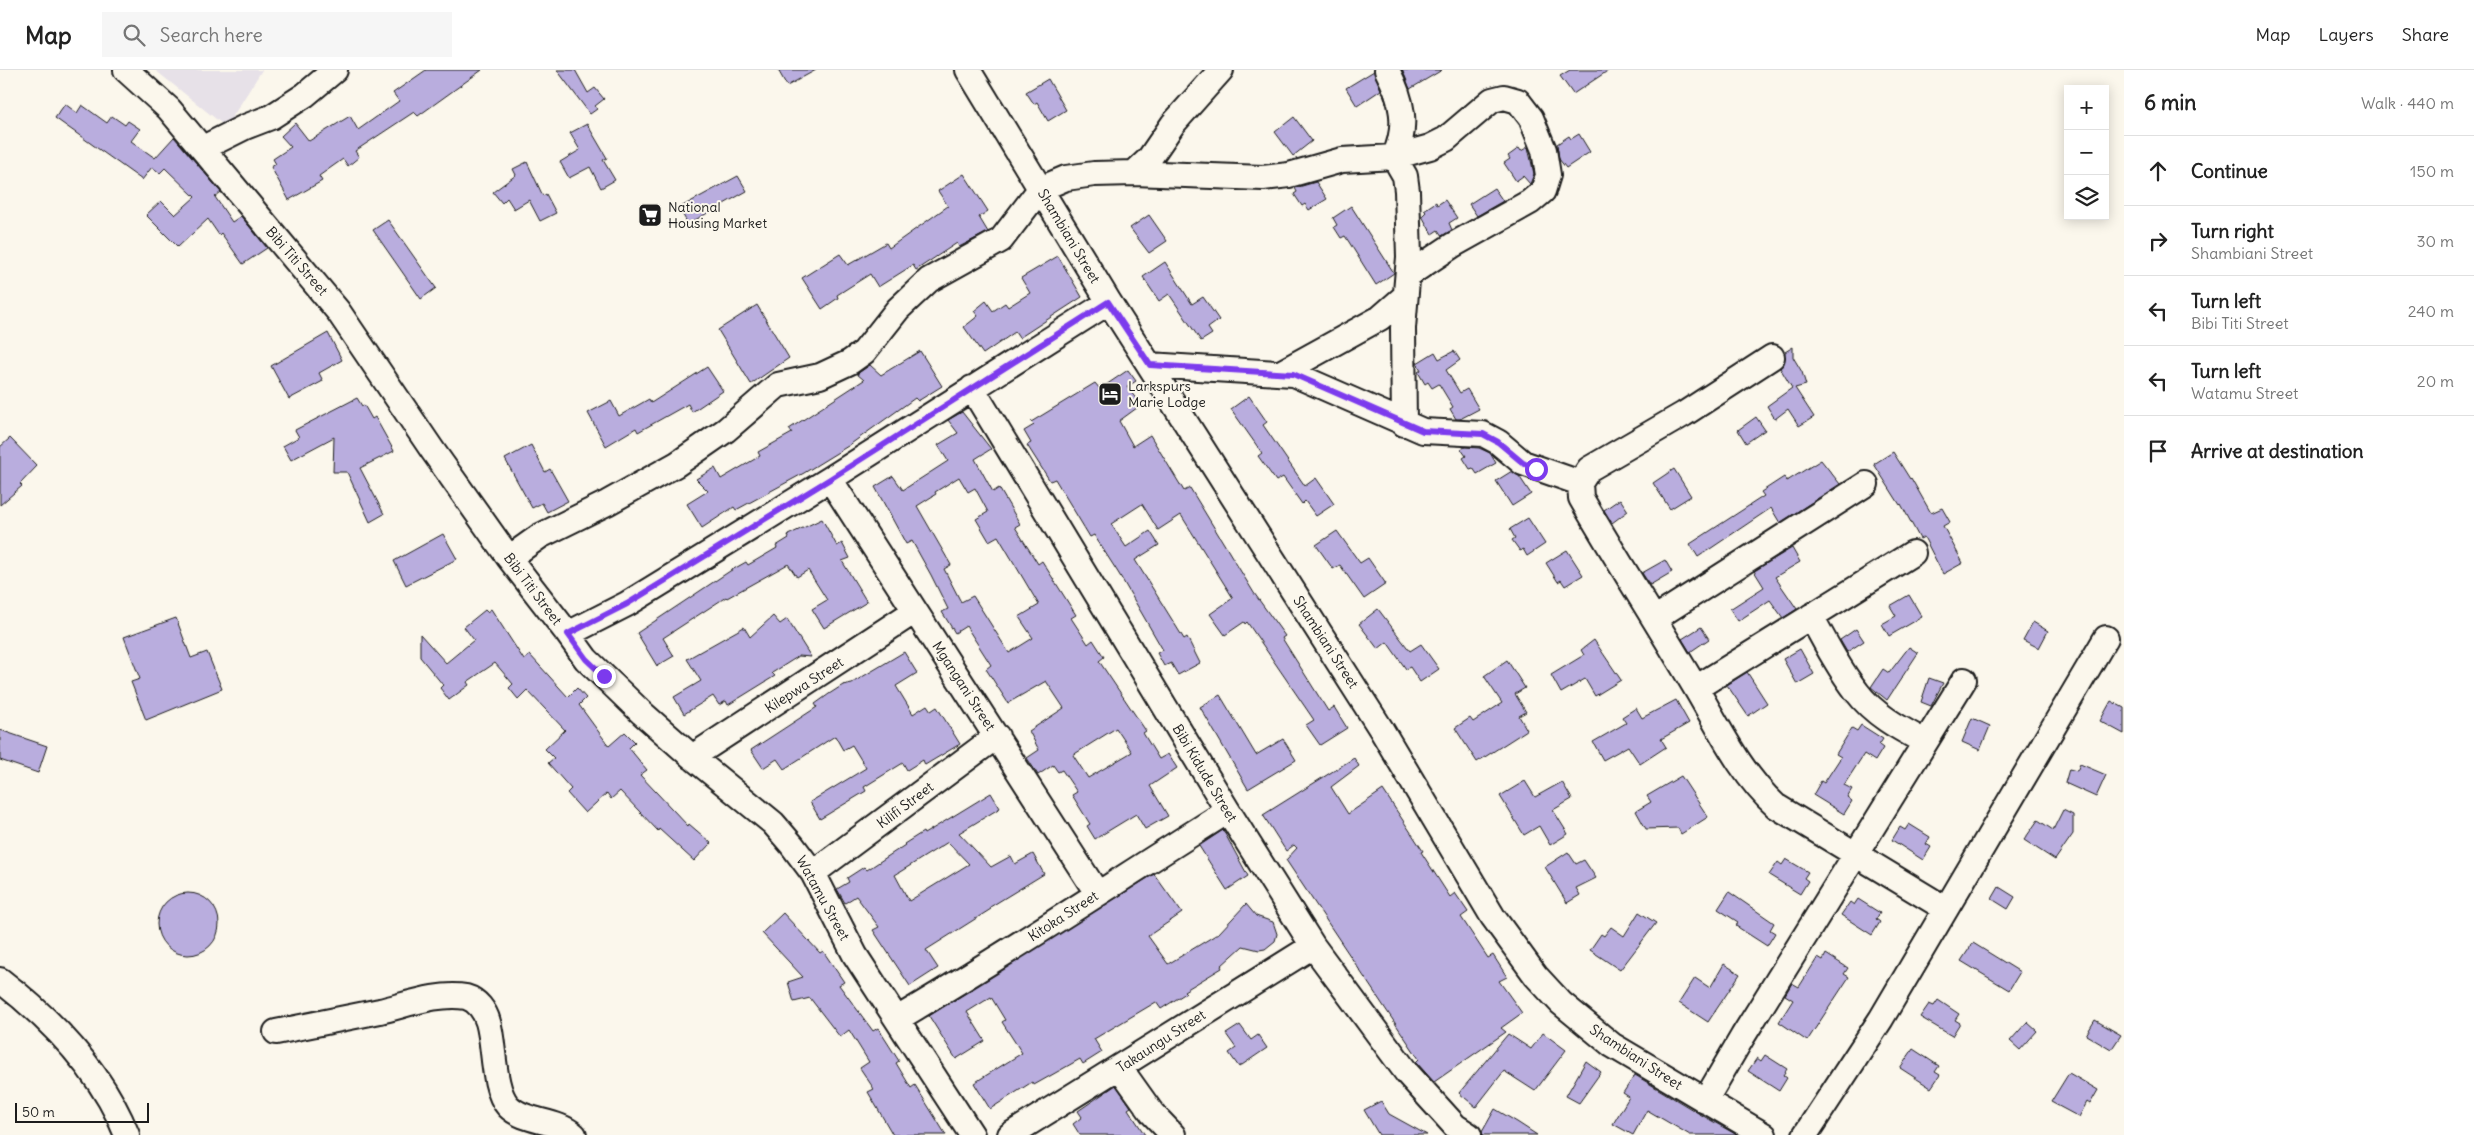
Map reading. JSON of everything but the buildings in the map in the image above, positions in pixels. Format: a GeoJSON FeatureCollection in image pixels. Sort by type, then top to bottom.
{"type":"FeatureCollection","features":[{"type":"Feature","properties":{"kind":"street","name":"Bibi Titi Street"},"geometry":{"type":"LineString","coordinates":[[126,70],[169,109],[338,311],[400,403],[510,558],[568,634],[627,604],[830,479],[1108,302]]}},
{"type":"Feature","properties":{"kind":"street"},"geometry":{"type":"LineString","coordinates":[[203,148],[245,127],[271,117],[305,95],[335,70]]}},
{"type":"Feature","properties":{"kind":"street","name":"Shambiani Street"},"geometry":{"type":"LineString","coordinates":[[968,70],[1108,302],[1381,729],[1493,917],[1536,976],[1567,1009],[1612,1045],[1764,1135]]}},
{"type":"Feature","properties":{"kind":"street"},"geometry":{"type":"LineString","coordinates":[[1134,173],[1149,159],[1173,124],[1221,70]]}},
{"type":"Feature","properties":{"kind":"street"},"geometry":{"type":"LineString","coordinates":[[1387,70],[1400,98],[1403,114],[1403,134],[1394,157],[1407,185],[1404,424]]}},
{"type":"Feature","properties":{"kind":"street"},"geometry":{"type":"LineString","coordinates":[[510,558],[540,536],[607,504],[677,464],[726,430],[778,386],[820,376],[850,362],[864,352],[898,309],[929,280],[1001,240],[1040,188],[1077,176],[1134,173],[1263,178],[1289,175],[1322,164],[1342,160],[1394,157],[1430,147],[1446,139],[1492,100],[1504,97],[1518,101],[1538,130],[1547,164],[1547,183],[1543,191],[1530,202],[1452,245],[1406,286],[1380,318],[1282,372]]}},
{"type":"Feature","properties":{"kind":"street"},"geometry":{"type":"LineString","coordinates":[[1407,185],[1430,147]]}},
{"type":"Feature","properties":{"kind":"street"},"geometry":{"type":"LineString","coordinates":[[1772,357],[1684,414],[1589,469],[1582,476],[1580,483],[1581,498],[1696,688],[1729,747],[1764,795],[1782,810],[1856,853],[1946,910]]}},
{"type":"Feature","properties":{"kind":"street"},"geometry":{"type":"LineString","coordinates":[[1150,365],[1293,374],[1423,431],[1483,434],[1498,442],[1523,463],[1580,483]]}},
{"type":"Feature","properties":{"kind":"street","name":"Bibi Kidude Street"},"geometry":{"type":"LineString","coordinates":[[972,388],[1228,811],[1313,946],[1407,1073],[1458,1132]]}},
{"type":"Feature","properties":{"kind":"street","name":"Mgangani Street"},"geometry":{"type":"LineString","coordinates":[[830,479],[1097,893]]}},
{"type":"Feature","properties":{"kind":"street"},"geometry":{"type":"LineString","coordinates":[[1654,619],[1866,484]]}},
{"type":"Feature","properties":{"kind":"street"},"geometry":{"type":"LineString","coordinates":[[1696,688],[1913,553]]}},
{"type":"Feature","properties":{"kind":"street","name":"Kilepwa Street"},"geometry":{"type":"LineString","coordinates":[[692,757],[916,611]]}},
{"type":"Feature","properties":{"kind":"street"},"geometry":{"type":"LineString","coordinates":[[1811,616],[1857,694],[1877,712],[1902,730],[1925,742]]}},
{"type":"Feature","properties":{"kind":"street","name":"Watamu Street"},"geometry":{"type":"LineString","coordinates":[[568,634],[586,659],[692,757],[773,822],[813,873],[855,955],[972,1135]]}},
{"type":"Feature","properties":{"kind":"street"},"geometry":{"type":"LineString","coordinates":[[1805,1135],[1881,1019],[2106,638]]}},
{"type":"Feature","properties":{"kind":"street"},"geometry":{"type":"LineString","coordinates":[[1705,1100],[1964,680]]}},
{"type":"Feature","properties":{"kind":"street","name":"Kilifi Street"},"geometry":{"type":"LineString","coordinates":[[813,873],[997,736]]}},
{"type":"Feature","properties":{"kind":"street","name":"Kitoka Street"},"geometry":{"type":"LineString","coordinates":[[897,1019],[990,964],[1097,893],[1228,811]]}},
{"type":"Feature","properties":{"kind":"street","name":"Takaungu Street"},"geometry":{"type":"LineString","coordinates":[[1010,1135],[1313,946]]}},
{"type":"Feature","properties":{"kind":"street"},"geometry":{"type":"LineString","coordinates":[[0,980],[51,1024],[76,1053],[102,1087],[127,1135]]}},
{"type":"Feature","properties":{"kind":"street"},"geometry":{"type":"LineString","coordinates":[[276,1032],[426,1000],[455,996],[468,998],[482,1008],[488,1021],[498,1084],[509,1106],[516,1112],[558,1126],[574,1135]]}},
{"type":"Feature","properties":{"kind":"street"},"geometry":{"type":"LineString","coordinates":[[1120,1068],[1152,1113],[1172,1135]]}},
{"type":"Feature","properties":{"kind":"shaded area"},"geometry":{"type":"Polygon","coordinates":[[[155,70],[262,70],[226,127],[155,70]]]}},
{"type":"Feature","properties":{"kind":"place","name":"National Housing Market"},"geometry":{"type":"Point","coordinates":[650,215]}},
{"type":"Feature","properties":{"kind":"place","name":"Larkspurs Marie Lodge"},"geometry":{"type":"Point","coordinates":[1110,394]}},
{"type":"Feature","properties":{"kind":"route"},"geometry":{"type":"LineString","coordinates":[[604,676],[586,659],[568,634],[627,604],[830,479],[1108,302],[1150,365],[1293,374],[1423,431],[1438,433],[1475,432],[1483,434],[1498,442],[1523,463],[1536,469]]}}]}
